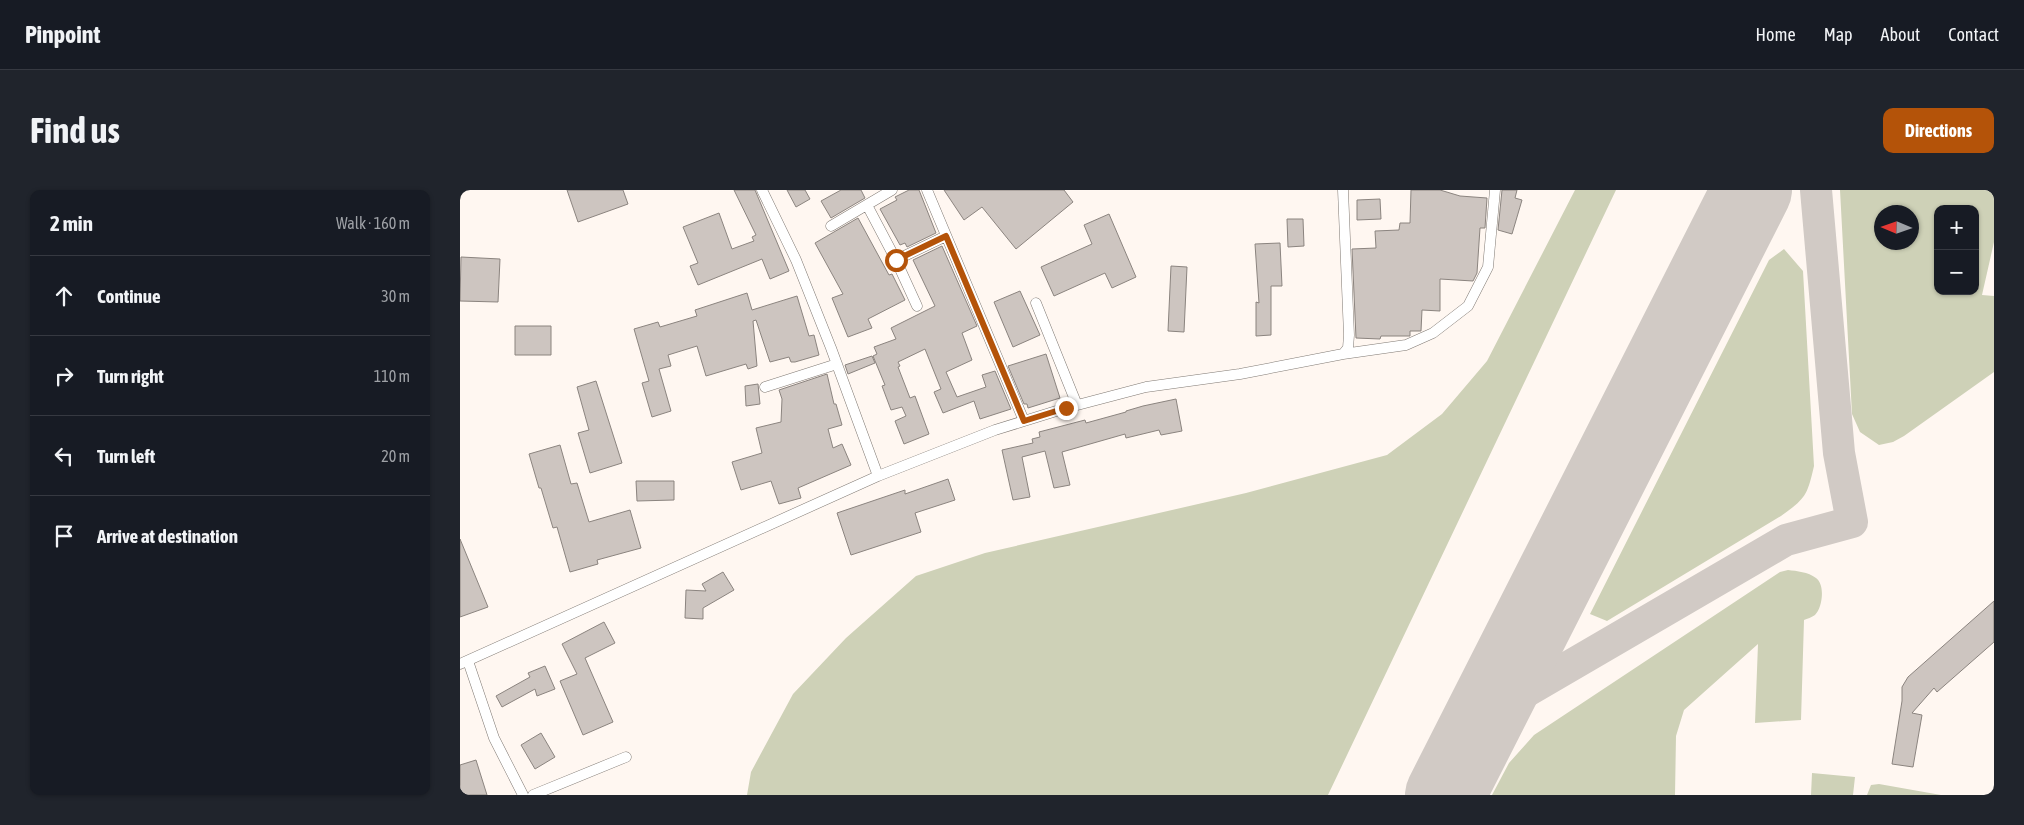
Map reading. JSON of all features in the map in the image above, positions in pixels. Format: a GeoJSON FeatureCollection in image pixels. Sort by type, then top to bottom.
{"type":"FeatureCollection","features":[{"type":"Feature","properties":{"kind":"street"},"geometry":{"type":"LineString","coordinates":[[762,190],[796,260],[878,476]]}},
{"type":"Feature","properties":{"kind":"street"},"geometry":{"type":"LineString","coordinates":[[831,226],[892,190]]}},
{"type":"Feature","properties":{"kind":"street"},"geometry":{"type":"LineString","coordinates":[[927,190],[1024,421]]}},
{"type":"Feature","properties":{"kind":"street"},"geometry":{"type":"LineString","coordinates":[[1343,190],[1349,336],[1348,348],[1344,354]]}},
{"type":"Feature","properties":{"kind":"street"},"geometry":{"type":"LineString","coordinates":[[523,795],[494,738],[464,662],[878,476],[995,430],[1077,405],[1146,387],[1240,374],[1344,354],[1406,345],[1433,333],[1468,306],[1488,267],[1496,190]]}},
{"type":"Feature","properties":{"kind":"street"},"geometry":{"type":"LineString","coordinates":[[867,206],[918,306]]}},
{"type":"Feature","properties":{"kind":"street"},"geometry":{"type":"LineString","coordinates":[[896,260],[946,236]]}},
{"type":"Feature","properties":{"kind":"street"},"geometry":{"type":"LineString","coordinates":[[1036,303],[1077,405]]}},
{"type":"Feature","properties":{"kind":"street"},"geometry":{"type":"LineString","coordinates":[[764,387],[837,364]]}},
{"type":"Feature","properties":{"kind":"street"},"geometry":{"type":"LineString","coordinates":[[533,795],[626,757]]}},
{"type":"Feature","properties":{"kind":"green space"},"geometry":{"type":"Polygon","coordinates":[[[1575,190],[1616,190],[1328,795],[747,795],[751,772],[793,694],[846,638],[916,576],[985,553],[1246,493],[1387,455],[1442,414],[1487,361],[1575,190]]]}},
{"type":"Feature","properties":{"kind":"green space"},"geometry":{"type":"Polygon","coordinates":[[[1840,190],[1994,190],[1994,242],[1982,295],[1994,296],[1994,372],[1893,442],[1879,445],[1860,432],[1852,414],[1840,190]]]}},
{"type":"Feature","properties":{"kind":"green space"},"geometry":{"type":"Polygon","coordinates":[[[1784,249],[1803,271],[1814,466],[1804,496],[1796,505],[1781,516],[1607,621],[1590,614],[1769,260],[1784,249]]]}},
{"type":"Feature","properties":{"kind":"green space"},"geometry":{"type":"Polygon","coordinates":[[[1788,570],[1813,576],[1819,581],[1822,590],[1818,611],[1815,615],[1804,620],[1801,720],[1755,723],[1758,644],[1684,710],[1676,736],[1675,795],[1492,795],[1509,763],[1534,735],[1780,572],[1788,570]]]}},
{"type":"Feature","properties":{"kind":"green space"},"geometry":{"type":"Polygon","coordinates":[[[1812,773],[1855,777],[1853,795],[1811,795],[1812,773]]]}},
{"type":"Feature","properties":{"kind":"green space"},"geometry":{"type":"Polygon","coordinates":[[[1879,784],[1941,795],[1867,795],[1871,785],[1879,784]]]}},
{"type":"Feature","properties":{"kind":"building"},"geometry":{"type":"Polygon","coordinates":[[[567,190],[623,190],[628,204],[578,222],[567,190]]]}},
{"type":"Feature","properties":{"kind":"building"},"geometry":{"type":"Polygon","coordinates":[[[734,190],[755,190],[789,271],[770,279],[762,259],[698,285],[690,266],[698,263],[683,227],[719,213],[732,249],[754,241],[752,237],[756,235],[734,190]]]}},
{"type":"Feature","properties":{"kind":"building"},"geometry":{"type":"Polygon","coordinates":[[[787,190],[805,190],[810,199],[796,207],[787,190]]]}},
{"type":"Feature","properties":{"kind":"building"},"geometry":{"type":"Polygon","coordinates":[[[841,190],[861,190],[865,198],[831,218],[821,201],[841,190]]]}},
{"type":"Feature","properties":{"kind":"building"},"geometry":{"type":"Polygon","coordinates":[[[909,190],[919,190],[936,233],[907,247],[905,243],[900,245],[880,209],[897,200],[895,197],[909,190]]]}},
{"type":"Feature","properties":{"kind":"building"},"geometry":{"type":"Polygon","coordinates":[[[944,190],[1064,190],[1073,202],[1016,249],[982,207],[964,220],[944,190]]]}},
{"type":"Feature","properties":{"kind":"building"},"geometry":{"type":"Polygon","coordinates":[[[1411,190],[1440,190],[1460,196],[1487,198],[1485,228],[1480,228],[1477,273],[1473,281],[1440,279],[1440,311],[1422,310],[1421,331],[1410,331],[1410,336],[1381,336],[1380,339],[1356,338],[1352,249],[1376,248],[1375,231],[1399,230],[1400,223],[1410,223],[1411,190]]]}},
{"type":"Feature","properties":{"kind":"building"},"geometry":{"type":"Polygon","coordinates":[[[1502,190],[1517,190],[1515,198],[1522,200],[1512,234],[1498,230],[1502,190]]]}},
{"type":"Feature","properties":{"kind":"building"},"geometry":{"type":"Polygon","coordinates":[[[1380,199],[1381,219],[1357,220],[1357,200],[1380,199]]]}},
{"type":"Feature","properties":{"kind":"building"},"geometry":{"type":"Polygon","coordinates":[[[1109,214],[1136,277],[1112,288],[1105,273],[1054,296],[1041,267],[1092,244],[1084,225],[1109,214]]]}},
{"type":"Feature","properties":{"kind":"building"},"geometry":{"type":"Polygon","coordinates":[[[858,218],[889,275],[892,274],[905,300],[868,319],[872,328],[848,337],[832,298],[843,294],[815,243],[858,218]]]}},
{"type":"Feature","properties":{"kind":"building"},"geometry":{"type":"Polygon","coordinates":[[[1287,219],[1303,219],[1304,246],[1288,247],[1287,219]]]}},
{"type":"Feature","properties":{"kind":"building"},"geometry":{"type":"Polygon","coordinates":[[[1280,243],[1282,286],[1271,286],[1271,335],[1256,336],[1256,302],[1259,303],[1255,244],[1280,243]]]}},
{"type":"Feature","properties":{"kind":"building"},"geometry":{"type":"Polygon","coordinates":[[[942,246],[977,326],[962,333],[972,360],[946,372],[957,397],[986,387],[982,375],[995,371],[1011,409],[980,419],[974,401],[943,413],[934,392],[941,389],[925,349],[898,362],[900,366],[898,367],[910,398],[915,396],[929,434],[904,444],[895,421],[906,416],[902,407],[891,410],[882,386],[885,385],[873,356],[877,354],[874,347],[896,339],[891,328],[935,306],[913,260],[942,246]]]}},
{"type":"Feature","properties":{"kind":"building"},"geometry":{"type":"Polygon","coordinates":[[[461,257],[500,259],[498,302],[460,301],[461,257]]]}},
{"type":"Feature","properties":{"kind":"building"},"geometry":{"type":"Polygon","coordinates":[[[1171,266],[1187,267],[1184,332],[1168,331],[1171,266]]]}},
{"type":"Feature","properties":{"kind":"building"},"geometry":{"type":"Polygon","coordinates":[[[1020,291],[1040,335],[1013,347],[994,302],[1020,291]]]}},
{"type":"Feature","properties":{"kind":"building"},"geometry":{"type":"Polygon","coordinates":[[[747,293],[752,310],[797,296],[809,336],[814,335],[819,355],[795,362],[791,362],[789,357],[770,362],[756,320],[753,321],[757,366],[748,369],[746,364],[706,376],[697,346],[668,355],[671,366],[659,369],[671,411],[652,417],[642,383],[649,381],[634,329],[658,322],[660,327],[697,316],[695,310],[747,293]]]}},
{"type":"Feature","properties":{"kind":"building"},"geometry":{"type":"Polygon","coordinates":[[[515,326],[551,326],[551,355],[515,355],[515,326]]]}},
{"type":"Feature","properties":{"kind":"building"},"geometry":{"type":"Polygon","coordinates":[[[1046,354],[1060,398],[1028,408],[1027,404],[1024,404],[1008,366],[1046,354]]]}},
{"type":"Feature","properties":{"kind":"building"},"geometry":{"type":"Polygon","coordinates":[[[872,356],[875,363],[848,374],[845,365],[872,356]]]}},
{"type":"Feature","properties":{"kind":"building"},"geometry":{"type":"Polygon","coordinates":[[[827,374],[834,404],[836,404],[842,425],[828,429],[833,448],[842,444],[851,465],[798,488],[801,498],[779,504],[771,481],[741,490],[732,462],[762,453],[756,428],[781,422],[782,399],[779,390],[827,374]]]}},
{"type":"Feature","properties":{"kind":"building"},"geometry":{"type":"Polygon","coordinates":[[[596,381],[622,463],[590,473],[578,433],[589,430],[577,387],[596,381]]]}},
{"type":"Feature","properties":{"kind":"building"},"geometry":{"type":"Polygon","coordinates":[[[758,384],[760,404],[746,406],[745,386],[758,384]]]}},
{"type":"Feature","properties":{"kind":"building"},"geometry":{"type":"Polygon","coordinates":[[[1176,399],[1182,431],[1161,435],[1159,430],[1126,438],[1125,434],[1062,452],[1070,485],[1054,488],[1045,451],[1022,457],[1030,497],[1013,500],[1002,450],[1033,443],[1032,439],[1040,437],[1039,432],[1085,420],[1086,423],[1143,406],[1176,399]]]}},
{"type":"Feature","properties":{"kind":"building"},"geometry":{"type":"Polygon","coordinates":[[[560,445],[571,484],[577,483],[589,522],[630,510],[641,548],[597,560],[598,564],[570,572],[557,527],[553,528],[529,454],[560,445]]]}},
{"type":"Feature","properties":{"kind":"building"},"geometry":{"type":"Polygon","coordinates":[[[948,479],[955,500],[915,513],[921,532],[851,555],[837,513],[905,490],[905,494],[948,479]]]}},
{"type":"Feature","properties":{"kind":"building"},"geometry":{"type":"Polygon","coordinates":[[[636,481],[674,481],[674,500],[637,501],[636,481]]]}},
{"type":"Feature","properties":{"kind":"building"},"geometry":{"type":"Polygon","coordinates":[[[460,539],[488,607],[460,617],[460,539]]]}},
{"type":"Feature","properties":{"kind":"building"},"geometry":{"type":"Polygon","coordinates":[[[723,572],[734,590],[703,608],[703,619],[685,618],[686,590],[706,591],[702,584],[723,572]]]}},
{"type":"Feature","properties":{"kind":"building"},"geometry":{"type":"Polygon","coordinates":[[[1994,601],[1994,642],[1937,692],[1934,688],[1912,713],[1922,715],[1913,767],[1892,764],[1902,701],[1902,687],[1908,677],[1994,601]]]}},
{"type":"Feature","properties":{"kind":"building"},"geometry":{"type":"Polygon","coordinates":[[[604,622],[615,643],[585,658],[613,722],[583,735],[560,681],[577,674],[562,644],[604,622]]]}},
{"type":"Feature","properties":{"kind":"building"},"geometry":{"type":"Polygon","coordinates":[[[545,666],[555,689],[537,696],[535,689],[502,707],[496,696],[530,677],[528,673],[545,666]]]}},
{"type":"Feature","properties":{"kind":"building"},"geometry":{"type":"Polygon","coordinates":[[[541,733],[555,757],[535,769],[521,745],[541,733]]]}},
{"type":"Feature","properties":{"kind":"building"},"geometry":{"type":"Polygon","coordinates":[[[476,760],[487,795],[460,795],[460,765],[476,760]]]}},
{"type":"Feature","properties":{"kind":"taxiway"},"geometry":{"type":"LineString","coordinates":[[1486,715],[1786,540],[1852,522],[1839,453],[1816,190]]}},
{"type":"Feature","properties":{"kind":"runway"},"geometry":{"type":"LineString","coordinates":[[1445,795],[1752,190]]}},
{"type":"Feature","properties":{"kind":"route"},"geometry":{"type":"LineString","coordinates":[[896,260],[946,236],[1024,421],[1066,408]]}}]}
